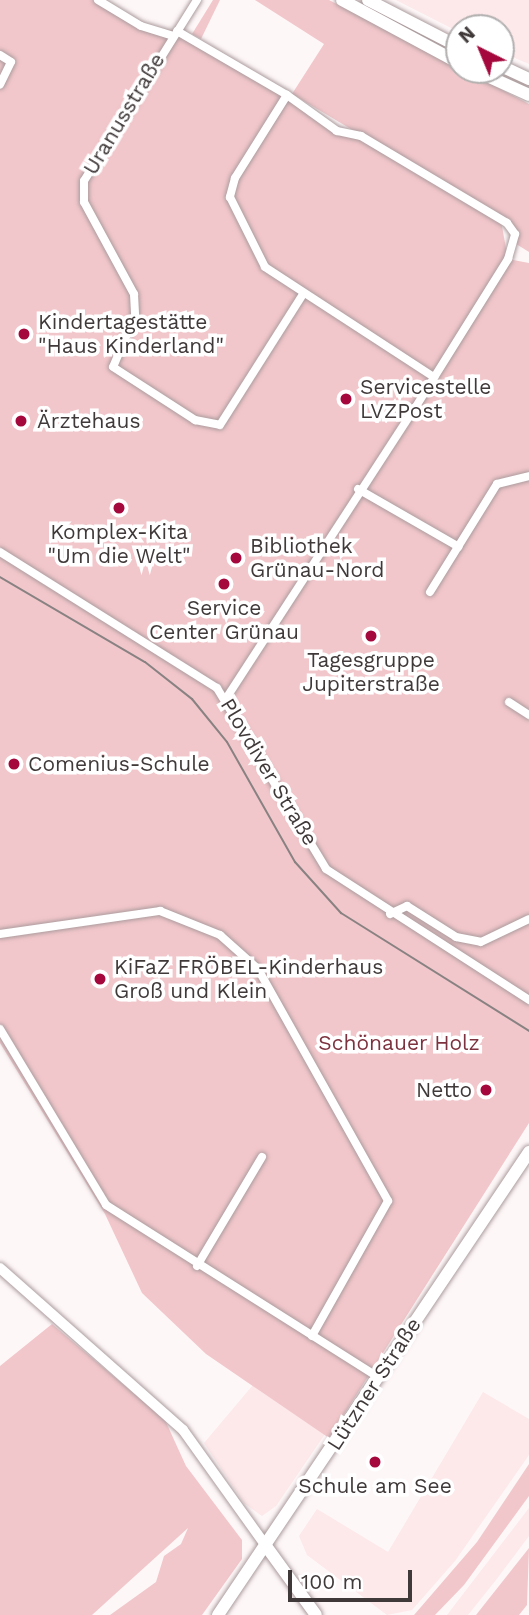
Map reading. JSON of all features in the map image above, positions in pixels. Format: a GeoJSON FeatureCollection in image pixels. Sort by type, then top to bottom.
{"type":"FeatureCollection","features":[{"type":"Feature","properties":{"kind":"main road"},"geometry":{"type":"LineString","coordinates":[[342,0],[445,55]]}},
{"type":"Feature","properties":{"kind":"main road"},"geometry":{"type":"LineString","coordinates":[[368,0],[445,40]]}},
{"type":"Feature","properties":{"kind":"main road"},"geometry":{"type":"LineString","coordinates":[[505,84],[529,95]]}},
{"type":"Feature","properties":{"kind":"main road","name":"Lützner Straße"},"geometry":{"type":"LineString","coordinates":[[218,1615],[529,1152]]}},
{"type":"Feature","properties":{"kind":"main road"},"geometry":{"type":"LineString","coordinates":[[266,1546],[316,1615]]}},
{"type":"Feature","properties":{"kind":"street"},"geometry":{"type":"LineString","coordinates":[[98,0],[141,26],[174,33]]}},
{"type":"Feature","properties":{"kind":"street","name":"Uranusstraße"},"geometry":{"type":"LineString","coordinates":[[197,0],[84,181],[84,202],[134,294],[135,315],[113,367],[195,420],[220,425],[302,296]]}},
{"type":"Feature","properties":{"kind":"street","name":"Uranusstraße"},"geometry":{"type":"LineString","coordinates":[[174,33],[287,95],[512,228],[508,260],[434,377]]}},
{"type":"Feature","properties":{"kind":"street"},"geometry":{"type":"LineString","coordinates":[[0,55],[11,62],[0,85]]}},
{"type":"Feature","properties":{"kind":"street"},"geometry":{"type":"LineString","coordinates":[[226,697],[358,489],[434,377],[302,296],[265,267],[230,197],[235,178],[287,95]]}},
{"type":"Feature","properties":{"kind":"street"},"geometry":{"type":"LineString","coordinates":[[430,592],[497,484],[529,476]]}},
{"type":"Feature","properties":{"kind":"street"},"geometry":{"type":"LineString","coordinates":[[358,489],[459,547]]}},
{"type":"Feature","properties":{"kind":"street","name":"Plovdiver Straße"},"geometry":{"type":"LineString","coordinates":[[0,552],[203,676],[226,697],[326,869],[390,914],[529,1000]]}},
{"type":"Feature","properties":{"kind":"street"},"geometry":{"type":"LineString","coordinates":[[509,702],[529,715]]}},
{"type":"Feature","properties":{"kind":"street"},"geometry":{"type":"LineString","coordinates":[[390,914],[407,906],[456,937],[481,942],[529,919]]}},
{"type":"Feature","properties":{"kind":"street"},"geometry":{"type":"LineString","coordinates":[[0,934],[160,911],[220,935],[258,969],[388,1201],[312,1336]]}},
{"type":"Feature","properties":{"kind":"street"},"geometry":{"type":"LineString","coordinates":[[0,1029],[106,1205],[197,1266],[378,1377]]}},
{"type":"Feature","properties":{"kind":"street"},"geometry":{"type":"LineString","coordinates":[[197,1266],[262,1157]]}},
{"type":"Feature","properties":{"kind":"street"},"geometry":{"type":"LineString","coordinates":[[0,1268],[183,1430],[266,1546]]}},
{"type":"Feature","properties":{"kind":"shaded area"},"geometry":{"type":"Polygon","coordinates":[[[396,0],[529,0],[529,64],[515,58],[515,14],[445,14],[445,25],[396,0]]]}},
{"type":"Feature","properties":{"kind":"shaded area"},"geometry":{"type":"Polygon","coordinates":[[[253,1385],[325,1434],[276,1506],[262,1516],[244,1503],[204,1443],[253,1385]]]}},
{"type":"Feature","properties":{"kind":"shaded area"},"geometry":{"type":"Polygon","coordinates":[[[483,1392],[529,1419],[529,1455],[455,1561],[412,1610],[387,1615],[307,1555],[299,1536],[317,1509],[388,1552],[483,1392]]]}},
{"type":"Feature","properties":{"kind":"shaded area"},"geometry":{"type":"Polygon","coordinates":[[[529,1508],[529,1536],[496,1580],[468,1615],[447,1615],[529,1508]]]}},
{"type":"Feature","properties":{"kind":"green space","name":"Schönauer Holz"},"geometry":{"type":"Polygon","coordinates":[[[0,0],[97,0],[141,26],[177,31],[337,130],[361,135],[292,94],[324,44],[255,0],[329,0],[445,60],[445,84],[491,84],[529,104],[529,252],[513,242],[517,232],[501,221],[508,259],[529,263],[529,1123],[329,1438],[206,1354],[142,1293],[105,1214],[0,1043],[0,0]]]}},
{"type":"Feature","properties":{"kind":"green space"},"geometry":{"type":"Polygon","coordinates":[[[213,0],[220,0],[201,39],[192,34],[213,0]]]}},
{"type":"Feature","properties":{"kind":"green space"},"geometry":{"type":"Polygon","coordinates":[[[52,1324],[165,1420],[186,1466],[242,1540],[242,1559],[202,1615],[110,1615],[156,1582],[164,1556],[181,1544],[188,1528],[92,1615],[0,1615],[0,1366],[52,1324]]]}},
{"type":"Feature","properties":{"kind":"green space"},"geometry":{"type":"Polygon","coordinates":[[[529,1464],[529,1496],[464,1585],[435,1615],[414,1615],[477,1542],[529,1464]]]}},
{"type":"Feature","properties":{"kind":"green space"},"geometry":{"type":"Polygon","coordinates":[[[529,1548],[527,1605],[519,1615],[476,1615],[529,1548]]]}},
{"type":"Feature","properties":{"kind":"tram line"},"geometry":{"type":"LineString","coordinates":[[0,577],[145,662],[192,699],[227,742],[295,862],[341,913],[529,1031]]}},
{"type":"Feature","properties":{"kind":"place","name":"Kindertagestätte \"Haus Kinderland\""},"geometry":{"type":"Point","coordinates":[24,334]}},
{"type":"Feature","properties":{"kind":"place","name":"Servicestelle LVZPost"},"geometry":{"type":"Point","coordinates":[346,399]}},
{"type":"Feature","properties":{"kind":"place","name":"Ärztehaus"},"geometry":{"type":"Point","coordinates":[21,421]}},
{"type":"Feature","properties":{"kind":"place","name":"Komplex-Kita \"Um die Welt\""},"geometry":{"type":"Point","coordinates":[119,508]}},
{"type":"Feature","properties":{"kind":"place","name":"Bibliothek Grünau-Nord"},"geometry":{"type":"Point","coordinates":[236,558]}},
{"type":"Feature","properties":{"kind":"place","name":"Service Center Grünau"},"geometry":{"type":"Point","coordinates":[224,584]}},
{"type":"Feature","properties":{"kind":"place","name":"Tagesgruppe Jupiterstraße"},"geometry":{"type":"Point","coordinates":[371,636]}},
{"type":"Feature","properties":{"kind":"place","name":"Comenius-Schule"},"geometry":{"type":"Point","coordinates":[14,764]}},
{"type":"Feature","properties":{"kind":"place","name":"KiFaZ FRÖBEL-Kinderhaus Groß und Klein"},"geometry":{"type":"Point","coordinates":[100,979]}},
{"type":"Feature","properties":{"kind":"place","name":"Netto"},"geometry":{"type":"Point","coordinates":[486,1090]}},
{"type":"Feature","properties":{"kind":"place","name":"Schule am See"},"geometry":{"type":"Point","coordinates":[375,1462]}}]}
